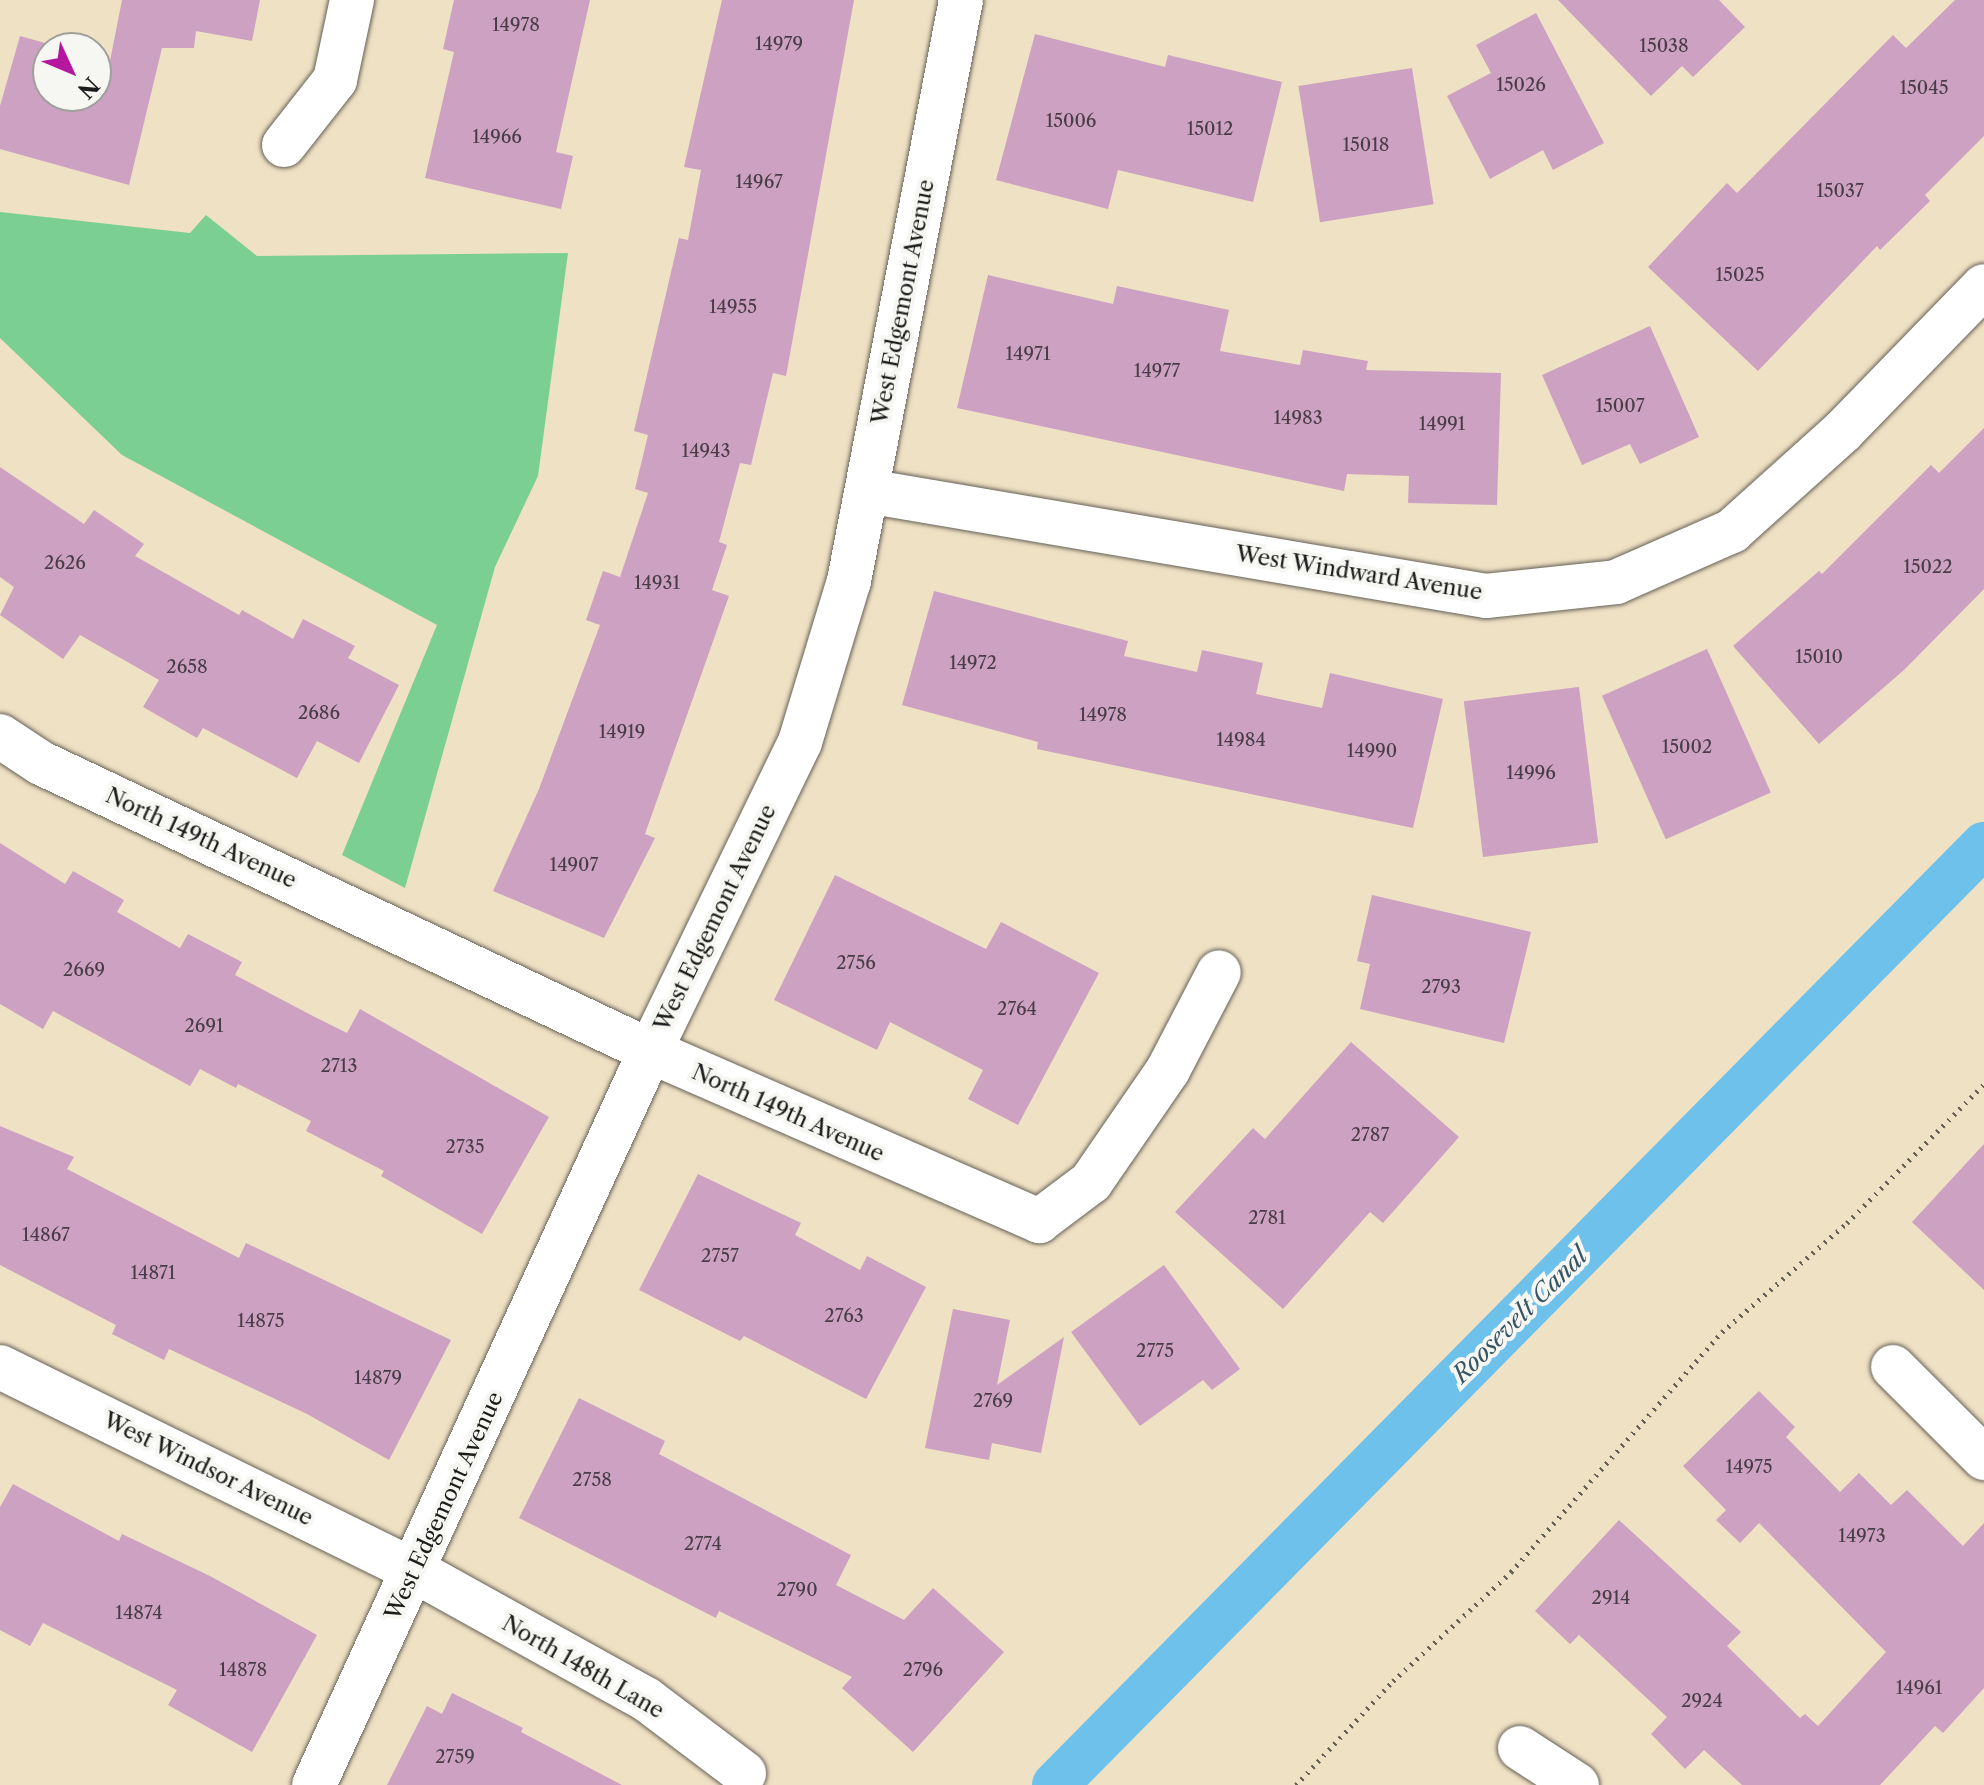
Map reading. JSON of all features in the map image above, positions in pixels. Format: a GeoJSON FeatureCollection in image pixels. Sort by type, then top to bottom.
{"type":"FeatureCollection","features":[{"type":"Feature","properties":{"kind":"street"},"geometry":{"type":"LineString","coordinates":[[284,145],[335,80],[352,0]]}},
{"type":"Feature","properties":{"kind":"street","name":"West Edgemont Avenue"},"geometry":{"type":"LineString","coordinates":[[314,1785],[415,1571],[650,1051],[800,742],[849,581],[961,0]]}},
{"type":"Feature","properties":{"kind":"street","name":"West Windward Avenue"},"geometry":{"type":"LineString","coordinates":[[867,491],[1486,596],[1616,582],[1732,531],[1843,431],[1984,286]]}},
{"type":"Feature","properties":{"kind":"street","name":"North 149th Avenue"},"geometry":{"type":"LineString","coordinates":[[0,736],[41,763],[650,1051],[1039,1221],[1091,1182],[1168,1070],[1219,972]]}},
{"type":"Feature","properties":{"kind":"street","name":"West Windsor Avenue"},"geometry":{"type":"LineString","coordinates":[[0,1367],[415,1571]]}},
{"type":"Feature","properties":{"kind":"street"},"geometry":{"type":"LineString","coordinates":[[1893,1367],[1984,1458]]}},
{"type":"Feature","properties":{"kind":"street","name":"North 148th Lane"},"geometry":{"type":"LineString","coordinates":[[415,1571],[646,1699],[744,1773]]}},
{"type":"Feature","properties":{"kind":"street"},"geometry":{"type":"LineString","coordinates":[[1520,1748],[1577,1785]]}},
{"type":"Feature","properties":{"kind":"path"},"geometry":{"type":"LineString","coordinates":[[1296,1785],[1393,1681],[1511,1572],[1722,1332],[1847,1223],[1984,1084]]}},
{"type":"Feature","properties":{"kind":"green space"},"geometry":{"type":"Polygon","coordinates":[[[0,212],[190,233],[206,215],[257,256],[568,253],[538,476],[495,567],[405,888],[342,855],[437,625],[122,455],[0,338],[0,212]]]}},
{"type":"Feature","properties":{"kind":"building"},"geometry":{"type":"Polygon","coordinates":[[[122,0],[260,0],[252,41],[196,31],[194,48],[162,48],[129,185],[0,149],[0,106],[20,36],[32,39],[32,112],[112,112],[112,51],[122,0]]]}},
{"type":"Feature","properties":{"kind":"building"},"geometry":{"type":"Polygon","coordinates":[[[454,0],[590,0],[556,152],[573,156],[561,209],[425,178],[454,52],[443,49],[454,0]]]}},
{"type":"Feature","properties":{"kind":"building"},"geometry":{"type":"Polygon","coordinates":[[[722,0],[854,0],[786,376],[773,373],[751,465],[740,463],[719,542],[727,545],[712,590],[729,596],[645,834],[655,838],[604,938],[493,891],[539,789],[600,625],[586,620],[603,571],[620,577],[648,493],[635,489],[648,435],[634,431],[679,238],[688,240],[701,170],[684,167],[722,0]]]}},
{"type":"Feature","properties":{"kind":"building"},"geometry":{"type":"Polygon","coordinates":[[[1558,0],[1719,0],[1745,27],[1693,77],[1682,66],[1651,96],[1558,0]]]}},
{"type":"Feature","properties":{"kind":"building"},"geometry":{"type":"Polygon","coordinates":[[[1955,0],[1984,0],[1984,136],[1925,195],[1930,201],[1880,250],[1877,246],[1758,371],[1648,267],[1727,183],[1737,193],[1893,35],[1906,48],[1955,0]]]}},
{"type":"Feature","properties":{"kind":"building"},"geometry":{"type":"Polygon","coordinates":[[[1536,13],[1604,143],[1553,170],[1543,150],[1490,179],[1447,96],[1491,73],[1476,45],[1536,13]]]}},
{"type":"Feature","properties":{"kind":"building"},"geometry":{"type":"Polygon","coordinates":[[[1035,34],[1165,67],[1168,55],[1282,82],[1253,202],[1118,170],[1108,209],[996,180],[1035,34]]]}},
{"type":"Feature","properties":{"kind":"building"},"geometry":{"type":"Polygon","coordinates":[[[1412,68],[1434,204],[1320,222],[1298,86],[1412,68]]]}},
{"type":"Feature","properties":{"kind":"building"},"geometry":{"type":"Polygon","coordinates":[[[988,275],[1113,304],[1117,286],[1229,310],[1220,351],[1300,365],[1303,350],[1368,361],[1366,370],[1501,373],[1497,505],[1408,503],[1409,476],[1347,474],[1344,491],[957,408],[988,275]]]}},
{"type":"Feature","properties":{"kind":"building"},"geometry":{"type":"Polygon","coordinates":[[[1650,326],[1699,437],[1640,464],[1630,444],[1582,465],[1542,375],[1650,326]]]}},
{"type":"Feature","properties":{"kind":"building"},"geometry":{"type":"Polygon","coordinates":[[[1984,428],[1984,589],[1905,669],[1819,744],[1733,646],[1819,571],[1822,574],[1931,465],[1939,473],[1984,428]]]}},
{"type":"Feature","properties":{"kind":"building"},"geometry":{"type":"Polygon","coordinates":[[[0,467],[84,524],[94,510],[144,544],[135,556],[239,615],[242,610],[293,639],[303,619],[355,646],[348,658],[399,685],[359,763],[317,741],[297,778],[203,728],[197,738],[143,707],[159,680],[80,635],[63,659],[0,615],[14,587],[0,577],[0,467]]]}},
{"type":"Feature","properties":{"kind":"building"},"geometry":{"type":"Polygon","coordinates":[[[934,591],[1128,641],[1124,656],[1197,672],[1202,650],[1263,663],[1256,694],[1322,708],[1330,673],[1443,699],[1413,828],[1037,749],[1038,742],[902,705],[934,591]]]}},
{"type":"Feature","properties":{"kind":"building"},"geometry":{"type":"Polygon","coordinates":[[[1707,649],[1771,792],[1666,839],[1602,696],[1707,649]]]}},
{"type":"Feature","properties":{"kind":"building"},"geometry":{"type":"Polygon","coordinates":[[[1579,687],[1598,843],[1483,857],[1464,701],[1579,687]]]}},
{"type":"Feature","properties":{"kind":"building"},"geometry":{"type":"Polygon","coordinates":[[[0,843],[65,884],[73,871],[124,900],[117,912],[180,948],[188,934],[242,962],[235,975],[347,1033],[360,1009],[549,1117],[482,1234],[381,1176],[384,1171],[306,1131],[311,1121],[238,1084],[236,1088],[200,1069],[190,1086],[53,1011],[43,1029],[0,1004],[0,843]]]}},
{"type":"Feature","properties":{"kind":"building"},"geometry":{"type":"Polygon","coordinates":[[[835,875],[986,949],[1001,922],[1099,973],[1018,1125],[968,1099],[983,1070],[890,1022],[877,1050],[774,1000],[835,875]]]}},
{"type":"Feature","properties":{"kind":"building"},"geometry":{"type":"Polygon","coordinates":[[[1372,895],[1531,932],[1504,1043],[1360,1009],[1370,964],[1357,961],[1372,895]]]}},
{"type":"Feature","properties":{"kind":"building"},"geometry":{"type":"Polygon","coordinates":[[[1351,1042],[1459,1137],[1383,1223],[1370,1212],[1283,1309],[1175,1212],[1253,1128],[1265,1139],[1351,1042]]]}},
{"type":"Feature","properties":{"kind":"building"},"geometry":{"type":"Polygon","coordinates":[[[0,1126],[74,1157],[67,1169],[239,1258],[246,1243],[451,1340],[389,1460],[307,1414],[169,1349],[164,1360],[112,1334],[116,1325],[0,1265],[0,1126]]]}},
{"type":"Feature","properties":{"kind":"building"},"geometry":{"type":"Polygon","coordinates":[[[1984,1144],[1984,1290],[1912,1222],[1984,1144]]]}},
{"type":"Feature","properties":{"kind":"building"},"geometry":{"type":"Polygon","coordinates":[[[698,1174],[801,1223],[795,1235],[860,1270],[867,1256],[926,1287],[866,1399],[744,1336],[740,1341],[639,1290],[698,1174]]]}},
{"type":"Feature","properties":{"kind":"building"},"geometry":{"type":"Polygon","coordinates":[[[1164,1265],[1240,1369],[1212,1390],[1203,1380],[1140,1426],[1071,1332],[1164,1265]]]}},
{"type":"Feature","properties":{"kind":"building"},"geometry":{"type":"Polygon","coordinates":[[[953,1309],[1010,1320],[997,1385],[1064,1337],[1041,1453],[992,1443],[989,1460],[925,1448],[953,1309]]]}},
{"type":"Feature","properties":{"kind":"building"},"geometry":{"type":"Polygon","coordinates":[[[1759,1391],[1795,1427],[1786,1437],[1840,1492],[1859,1473],[1891,1505],[1907,1490],[1963,1546],[1984,1523],[1984,1688],[1943,1733],[1935,1726],[1880,1785],[1742,1785],[1704,1750],[1685,1769],[1651,1734],[1667,1717],[1579,1635],[1570,1644],[1535,1611],[1619,1520],[1741,1632],[1727,1646],[1800,1718],[1805,1714],[1818,1726],[1886,1652],[1759,1523],[1740,1543],[1716,1520],[1726,1510],[1683,1466],[1759,1391]]]}},
{"type":"Feature","properties":{"kind":"building"},"geometry":{"type":"Polygon","coordinates":[[[579,1398],[665,1441],[659,1454],[851,1555],[836,1585],[904,1620],[933,1588],[1004,1652],[913,1752],[842,1688],[852,1677],[719,1611],[716,1618],[519,1518],[579,1398]]]}},
{"type":"Feature","properties":{"kind":"building"},"geometry":{"type":"Polygon","coordinates":[[[13,1484],[119,1541],[122,1534],[210,1576],[317,1635],[252,1752],[168,1705],[177,1690],[43,1623],[30,1646],[0,1630],[0,1507],[13,1484]]]}},
{"type":"Feature","properties":{"kind":"building"},"geometry":{"type":"Polygon","coordinates":[[[452,1693],[523,1728],[521,1732],[622,1785],[387,1785],[427,1706],[442,1714],[452,1693]]]}},
{"type":"Feature","properties":{"kind":"waterway","name":"Roosevelt Canal"},"geometry":{"type":"LineString","coordinates":[[1055,1785],[1984,845]]}}]}
